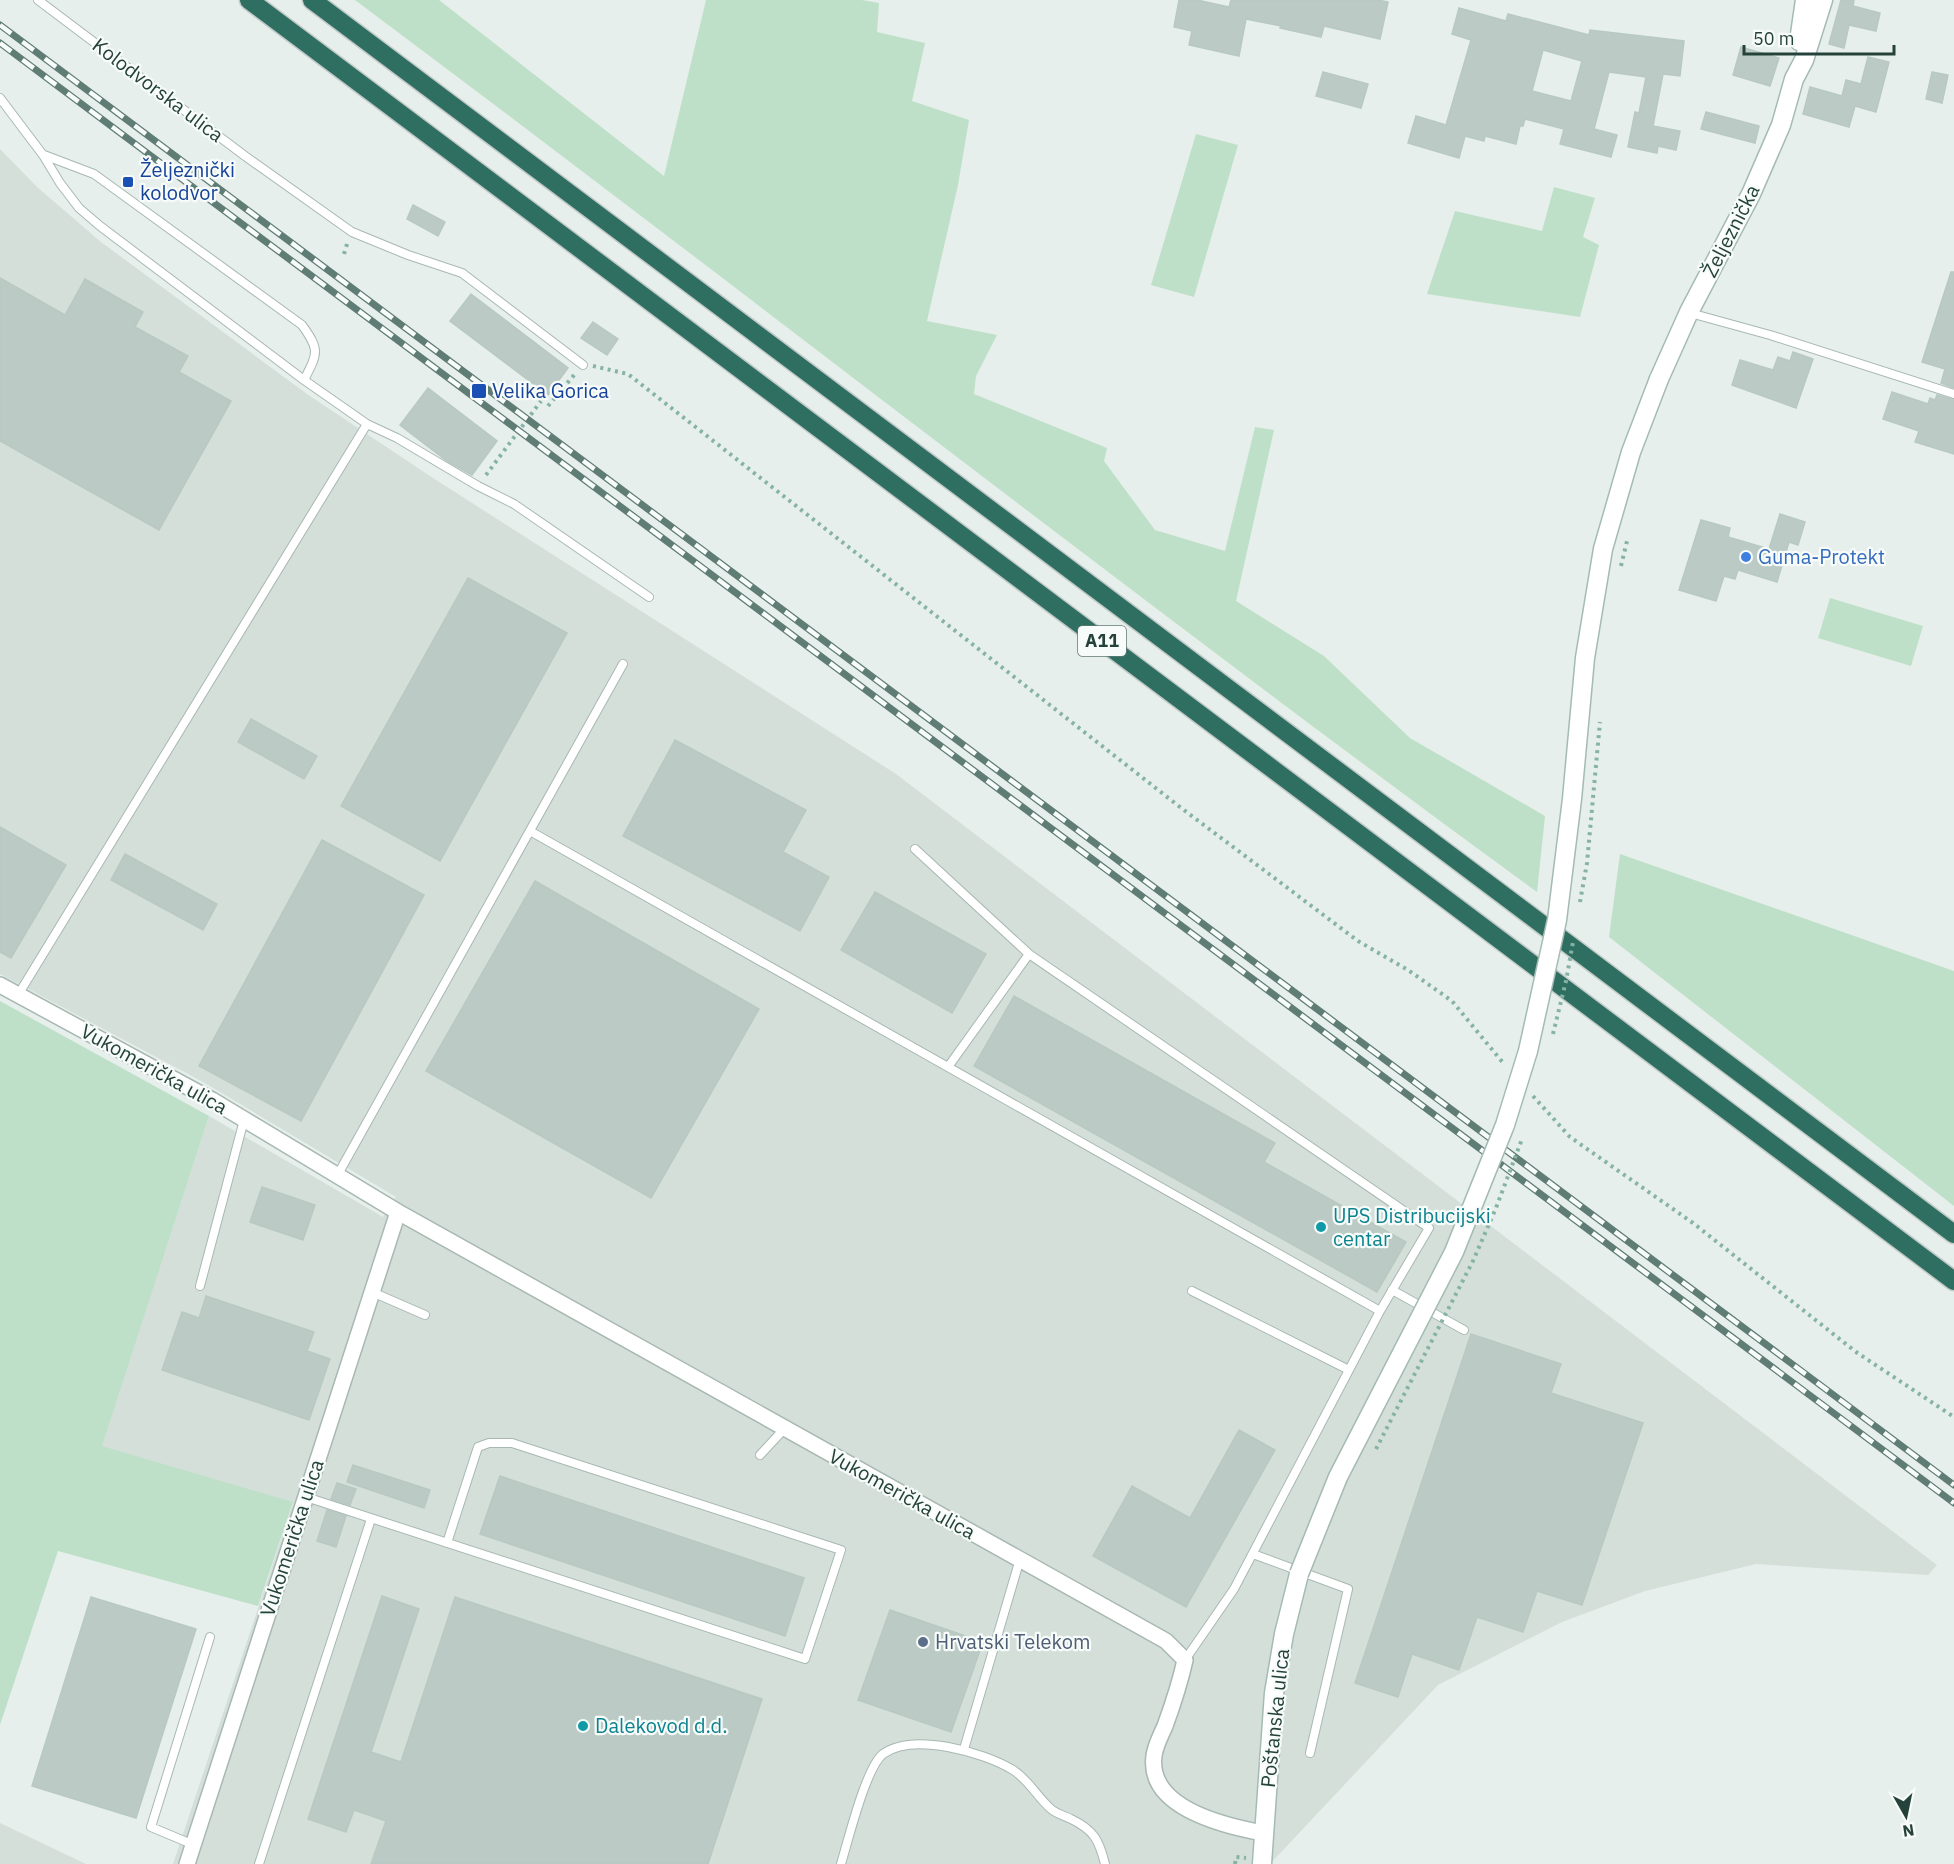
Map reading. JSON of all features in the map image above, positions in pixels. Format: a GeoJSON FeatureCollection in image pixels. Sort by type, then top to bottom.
{"type":"FeatureCollection","features":[{"type":"Feature","properties":{"kind":"highway","name":"A11"},"geometry":{"type":"LineString","coordinates":[[249,0],[1954,1281]]}},
{"type":"Feature","properties":{"kind":"highway","name":"A11"},"geometry":{"type":"LineString","coordinates":[[312,0],[1954,1234]]}},
{"type":"Feature","properties":{"kind":"main road","name":"Željeznička"},"geometry":{"type":"LineString","coordinates":[[1659,379],[1689,312],[1751,194],[1781,124],[1794,79],[1805,0]]}},
{"type":"Feature","properties":{"kind":"main road","name":"Željeznička"},"geometry":{"type":"LineString","coordinates":[[1794,79],[1804,60],[1823,0]]}},
{"type":"Feature","properties":{"kind":"main road","name":"Poštanska ulica"},"geometry":{"type":"LineString","coordinates":[[1262,1864],[1274,1694],[1284,1634],[1299,1574],[1338,1477],[1454,1252],[1505,1125],[1525,1061],[1557,920],[1571,809],[1585,658],[1603,549],[1631,452],[1659,379]]}},
{"type":"Feature","properties":{"kind":"street","name":"Vukomerička ulica"},"geometry":{"type":"LineString","coordinates":[[0,985],[212,1100],[398,1212],[1166,1641],[1185,1660]]}},
{"type":"Feature","properties":{"kind":"street","name":"Vukomerička ulica"},"geometry":{"type":"LineString","coordinates":[[187,1864],[398,1212]]}},
{"type":"Feature","properties":{"kind":"street"},"geometry":{"type":"LineString","coordinates":[[1185,1660],[1179,1688],[1154,1756],[1157,1780],[1172,1800],[1198,1815],[1229,1827],[1263,1833]]}},
{"type":"Feature","properties":{"kind":"lane","name":"Kolodvorska ulica"},"geometry":{"type":"LineString","coordinates":[[38,0],[245,156],[352,232],[408,255],[462,273],[583,365]]}},
{"type":"Feature","properties":{"kind":"lane"},"geometry":{"type":"LineString","coordinates":[[0,98],[79,208],[100,226],[304,380],[367,424],[397,438],[513,504],[649,597]]}},
{"type":"Feature","properties":{"kind":"lane"},"geometry":{"type":"LineString","coordinates":[[43,155],[94,174],[302,325],[315,343],[315,359],[304,380]]}},
{"type":"Feature","properties":{"kind":"lane"},"geometry":{"type":"LineString","coordinates":[[1689,312],[1770,335],[1954,394]]}},
{"type":"Feature","properties":{"kind":"lane"},"geometry":{"type":"LineString","coordinates":[[18,995],[367,424]]}},
{"type":"Feature","properties":{"kind":"lane"},"geometry":{"type":"LineString","coordinates":[[337,1176],[623,664]]}},
{"type":"Feature","properties":{"kind":"lane"},"geometry":{"type":"LineString","coordinates":[[530,831],[1380,1311]]}},
{"type":"Feature","properties":{"kind":"lane"},"geometry":{"type":"LineString","coordinates":[[915,849],[1029,954],[1430,1228],[1380,1311],[1234,1589],[1185,1660]]}},
{"type":"Feature","properties":{"kind":"lane"},"geometry":{"type":"LineString","coordinates":[[948,1067],[1029,954]]}},
{"type":"Feature","properties":{"kind":"lane"},"geometry":{"type":"LineString","coordinates":[[200,1286],[244,1120]]}},
{"type":"Feature","properties":{"kind":"lane"},"geometry":{"type":"LineString","coordinates":[[1392,1290],[1464,1330]]}},
{"type":"Feature","properties":{"kind":"lane"},"geometry":{"type":"LineString","coordinates":[[1192,1291],[1349,1370]]}},
{"type":"Feature","properties":{"kind":"lane"},"geometry":{"type":"LineString","coordinates":[[372,1292],[425,1315]]}},
{"type":"Feature","properties":{"kind":"lane"},"geometry":{"type":"LineString","coordinates":[[760,1455],[785,1428]]}},
{"type":"Feature","properties":{"kind":"lane"},"geometry":{"type":"LineString","coordinates":[[306,1497],[371,1519],[805,1659],[841,1550],[512,1443],[489,1443],[478,1447],[447,1543]]}},
{"type":"Feature","properties":{"kind":"lane"},"geometry":{"type":"LineString","coordinates":[[258,1864],[371,1519]]}},
{"type":"Feature","properties":{"kind":"lane"},"geometry":{"type":"LineString","coordinates":[[1253,1554],[1348,1589],[1310,1753]]}},
{"type":"Feature","properties":{"kind":"lane"},"geometry":{"type":"LineString","coordinates":[[964,1749],[1020,1559]]}},
{"type":"Feature","properties":{"kind":"lane"},"geometry":{"type":"LineString","coordinates":[[194,1845],[151,1827],[210,1637]]}},
{"type":"Feature","properties":{"kind":"lane"},"geometry":{"type":"LineString","coordinates":[[841,1864],[870,1774],[881,1755],[899,1745],[922,1744],[964,1749],[1013,1770],[1053,1811],[1092,1832],[1100,1846],[1105,1864]]}},
{"type":"Feature","properties":{"kind":"path"},"geometry":{"type":"LineString","coordinates":[[548,406],[583,365],[628,374],[1176,804],[1358,941],[1408,970],[1452,1001],[1506,1066]]}},
{"type":"Feature","properties":{"kind":"path"},"geometry":{"type":"LineString","coordinates":[[478,486],[541,401]]}},
{"type":"Feature","properties":{"kind":"path"},"geometry":{"type":"LineString","coordinates":[[1530,1092],[1570,1137],[1693,1223],[1856,1352],[1954,1417]]}},
{"type":"Feature","properties":{"kind":"shaded area"},"geometry":{"type":"Polygon","coordinates":[[[0,149],[37,187],[101,242],[307,394],[433,478],[896,774],[1937,1565],[1928,1575],[1756,1564],[1645,1591],[1562,1622],[1438,1685],[1270,1864],[173,1864],[293,1503],[101,1446],[209,1116],[383,1217],[396,1197],[203,1082],[0,974],[0,149]]]}},
{"type":"Feature","properties":{"kind":"shaded area"},"geometry":{"type":"Polygon","coordinates":[[[0,1823],[86,1864],[0,1864],[0,1823]]]}},
{"type":"Feature","properties":{"kind":"green space"},"geometry":{"type":"Polygon","coordinates":[[[355,0],[439,0],[664,176],[706,0],[862,0],[879,3],[877,32],[925,43],[912,101],[969,120],[958,185],[927,321],[997,335],[976,376],[974,394],[1107,448],[1104,461],[1155,530],[1225,551],[1255,427],[1274,430],[1236,601],[1324,656],[1410,738],[1545,816],[1537,892],[1092,560],[355,0]]]}},
{"type":"Feature","properties":{"kind":"green space"},"geometry":{"type":"Polygon","coordinates":[[[1196,134],[1238,145],[1194,297],[1151,285],[1196,134]]]}},
{"type":"Feature","properties":{"kind":"green space"},"geometry":{"type":"Polygon","coordinates":[[[1554,187],[1595,198],[1583,237],[1599,245],[1580,317],[1427,294],[1455,211],[1542,231],[1554,187]]]}},
{"type":"Feature","properties":{"kind":"green space"},"geometry":{"type":"Polygon","coordinates":[[[1830,598],[1923,626],[1911,666],[1818,638],[1830,598]]]}},
{"type":"Feature","properties":{"kind":"green space"},"geometry":{"type":"Polygon","coordinates":[[[1620,854],[1954,971],[1954,1206],[1609,937],[1620,854]]]}},
{"type":"Feature","properties":{"kind":"green space"},"geometry":{"type":"Polygon","coordinates":[[[0,1001],[209,1116],[102,1446],[293,1502],[258,1606],[58,1551],[0,1725],[0,1001]]]}},
{"type":"Feature","properties":{"kind":"building"},"geometry":{"type":"Polygon","coordinates":[[[1179,0],[1197,0],[1229,7],[1231,0],[1378,0],[1388,2],[1380,39],[1324,26],[1321,37],[1246,19],[1239,56],[1189,45],[1192,31],[1174,27],[1179,0]]]}},
{"type":"Feature","properties":{"kind":"building"},"geometry":{"type":"Polygon","coordinates":[[[1841,0],[1854,0],[1853,6],[1880,13],[1876,31],[1849,25],[1844,48],[1829,44],[1841,0]]]}},
{"type":"Feature","properties":{"kind":"building"},"geometry":{"type":"Polygon","coordinates":[[[1459,8],[1506,21],[1508,14],[1589,35],[1590,30],[1684,41],[1680,76],[1663,74],[1653,126],[1680,131],[1676,150],[1658,146],[1657,153],[1628,147],[1635,112],[1639,113],[1646,77],[1609,72],[1594,129],[1617,135],[1611,157],[1560,144],[1564,129],[1525,119],[1523,126],[1520,126],[1516,144],[1485,136],[1484,141],[1465,136],[1459,158],[1408,143],[1416,116],[1446,125],[1471,40],[1452,34],[1459,8]],[[1543,50],[1532,91],[1571,101],[1582,61],[1543,50]]]}},
{"type":"Feature","properties":{"kind":"building"},"geometry":{"type":"Polygon","coordinates":[[[1741,47],[1779,58],[1770,86],[1733,75],[1741,47]]]}},
{"type":"Feature","properties":{"kind":"building"},"geometry":{"type":"Polygon","coordinates":[[[1868,57],[1889,62],[1876,112],[1855,106],[1849,127],[1803,114],[1810,87],[1842,96],[1846,80],[1861,84],[1868,57]]]}},
{"type":"Feature","properties":{"kind":"building"},"geometry":{"type":"Polygon","coordinates":[[[1323,72],[1368,84],[1361,108],[1316,96],[1323,72]]]}},
{"type":"Feature","properties":{"kind":"building"},"geometry":{"type":"Polygon","coordinates":[[[1932,72],[1948,75],[1942,103],[1926,99],[1932,72]]]}},
{"type":"Feature","properties":{"kind":"building"},"geometry":{"type":"Polygon","coordinates":[[[1706,112],[1759,126],[1755,143],[1701,129],[1706,112]]]}},
{"type":"Feature","properties":{"kind":"building"},"geometry":{"type":"Polygon","coordinates":[[[413,205],[445,222],[438,236],[407,219],[413,205]]]}},
{"type":"Feature","properties":{"kind":"building"},"geometry":{"type":"Polygon","coordinates":[[[1951,272],[1954,272],[1954,388],[1941,383],[1945,369],[1922,362],[1951,272]]]}},
{"type":"Feature","properties":{"kind":"building"},"geometry":{"type":"Polygon","coordinates":[[[0,278],[65,315],[85,279],[143,312],[135,327],[188,356],[179,372],[231,401],[159,530],[0,441],[0,278]]]}},
{"type":"Feature","properties":{"kind":"building"},"geometry":{"type":"Polygon","coordinates":[[[471,294],[568,368],[548,395],[450,321],[471,294]]]}},
{"type":"Feature","properties":{"kind":"building"},"geometry":{"type":"Polygon","coordinates":[[[593,322],[618,339],[607,355],[581,338],[593,322]]]}},
{"type":"Feature","properties":{"kind":"building"},"geometry":{"type":"Polygon","coordinates":[[[1793,352],[1813,359],[1796,408],[1732,385],[1740,360],[1773,370],[1778,357],[1790,361],[1793,352]]]}},
{"type":"Feature","properties":{"kind":"building"},"geometry":{"type":"Polygon","coordinates":[[[428,388],[497,441],[472,475],[447,461],[400,425],[428,388]]]}},
{"type":"Feature","properties":{"kind":"building"},"geometry":{"type":"Polygon","coordinates":[[[1892,392],[1928,404],[1930,398],[1935,400],[1937,395],[1954,400],[1954,454],[1915,442],[1919,431],[1883,419],[1892,392]]]}},
{"type":"Feature","properties":{"kind":"building"},"geometry":{"type":"Polygon","coordinates":[[[1780,514],[1805,522],[1798,545],[1789,542],[1777,582],[1738,570],[1735,579],[1724,576],[1716,601],[1679,590],[1701,520],[1730,528],[1728,537],[1769,549],[1780,514]]]}},
{"type":"Feature","properties":{"kind":"building"},"geometry":{"type":"Polygon","coordinates":[[[468,578],[567,633],[440,861],[341,806],[468,578]]]}},
{"type":"Feature","properties":{"kind":"building"},"geometry":{"type":"Polygon","coordinates":[[[251,719],[317,756],[304,779],[238,742],[251,719]]]}},
{"type":"Feature","properties":{"kind":"building"},"geometry":{"type":"Polygon","coordinates":[[[675,740],[806,810],[783,852],[829,877],[800,931],[623,836],[675,740]]]}},
{"type":"Feature","properties":{"kind":"building"},"geometry":{"type":"Polygon","coordinates":[[[0,827],[66,865],[11,958],[0,952],[0,827]]]}},
{"type":"Feature","properties":{"kind":"building"},"geometry":{"type":"Polygon","coordinates":[[[322,840],[424,895],[301,1121],[199,1066],[322,840]]]}},
{"type":"Feature","properties":{"kind":"building"},"geometry":{"type":"Polygon","coordinates":[[[125,854],[217,904],[203,930],[111,880],[125,854]]]}},
{"type":"Feature","properties":{"kind":"building"},"geometry":{"type":"Polygon","coordinates":[[[535,881],[759,1009],[651,1198],[426,1071],[535,881]]]}},
{"type":"Feature","properties":{"kind":"building"},"geometry":{"type":"Polygon","coordinates":[[[875,892],[986,954],[952,1013],[841,950],[875,892]]]}},
{"type":"Feature","properties":{"kind":"building"},"geometry":{"type":"Polygon","coordinates":[[[1014,996],[1275,1143],[1264,1162],[1406,1242],[1377,1292],[974,1066],[1014,996]]]}},
{"type":"Feature","properties":{"kind":"building"},"geometry":{"type":"Polygon","coordinates":[[[262,1187],[315,1205],[303,1240],[250,1222],[262,1187]]]}},
{"type":"Feature","properties":{"kind":"building"},"geometry":{"type":"Polygon","coordinates":[[[206,1296],[314,1332],[307,1351],[330,1359],[309,1420],[162,1370],[182,1312],[199,1318],[206,1296]]]}},
{"type":"Feature","properties":{"kind":"building"},"geometry":{"type":"Polygon","coordinates":[[[1471,1334],[1561,1364],[1551,1393],[1643,1423],[1582,1605],[1537,1591],[1523,1632],[1477,1617],[1459,1670],[1412,1654],[1398,1697],[1355,1683],[1471,1334]]]}},
{"type":"Feature","properties":{"kind":"building"},"geometry":{"type":"Polygon","coordinates":[[[1239,1430],[1275,1450],[1186,1607],[1093,1556],[1132,1486],[1190,1518],[1239,1430]]]}},
{"type":"Feature","properties":{"kind":"building"},"geometry":{"type":"Polygon","coordinates":[[[353,1465],[430,1490],[424,1508],[347,1482],[353,1465]]]}},
{"type":"Feature","properties":{"kind":"building"},"geometry":{"type":"Polygon","coordinates":[[[500,1476],[804,1578],[785,1636],[480,1534],[500,1476]]]}},
{"type":"Feature","properties":{"kind":"building"},"geometry":{"type":"Polygon","coordinates":[[[337,1483],[356,1489],[350,1505],[331,1499],[337,1483]]]}},
{"type":"Feature","properties":{"kind":"building"},"geometry":{"type":"Polygon","coordinates":[[[327,1510],[346,1516],[336,1547],[317,1541],[327,1510]]]}},
{"type":"Feature","properties":{"kind":"building","name":"Dalekovod d.d."},"geometry":{"type":"Polygon","coordinates":[[[382,1596],[419,1609],[371,1752],[401,1762],[455,1597],[762,1699],[708,1864],[371,1864],[386,1821],[354,1810],[346,1832],[308,1819],[382,1596]]]}},
{"type":"Feature","properties":{"kind":"building"},"geometry":{"type":"Polygon","coordinates":[[[91,1597],[196,1629],[136,1818],[32,1786],[91,1597]]]}},
{"type":"Feature","properties":{"kind":"building"},"geometry":{"type":"Polygon","coordinates":[[[890,1610],[983,1642],[951,1732],[858,1700],[890,1610]]]}},
{"type":"Feature","properties":{"kind":"railway"},"geometry":{"type":"LineString","coordinates":[[0,25],[1954,1485]]}},
{"type":"Feature","properties":{"kind":"railway"},"geometry":{"type":"LineString","coordinates":[[0,43],[1954,1503]]}},
{"type":"Feature","properties":{"kind":"place","name":"Željeznički kolodvor"},"geometry":{"type":"Point","coordinates":[128,182]}},
{"type":"Feature","properties":{"kind":"place","name":"Velika Gorica"},"geometry":{"type":"Point","coordinates":[479,391]}},
{"type":"Feature","properties":{"kind":"place","name":"Guma-Protekt"},"geometry":{"type":"Point","coordinates":[1746,557]}},
{"type":"Feature","properties":{"kind":"place","name":"UPS Distribucijski centar"},"geometry":{"type":"Point","coordinates":[1321,1227]}},
{"type":"Feature","properties":{"kind":"place","name":"Hrvatski Telekom"},"geometry":{"type":"Point","coordinates":[923,1642]}},
{"type":"Feature","properties":{"kind":"place","name":"Dalekovod d.d."},"geometry":{"type":"Point","coordinates":[583,1726]}}]}
